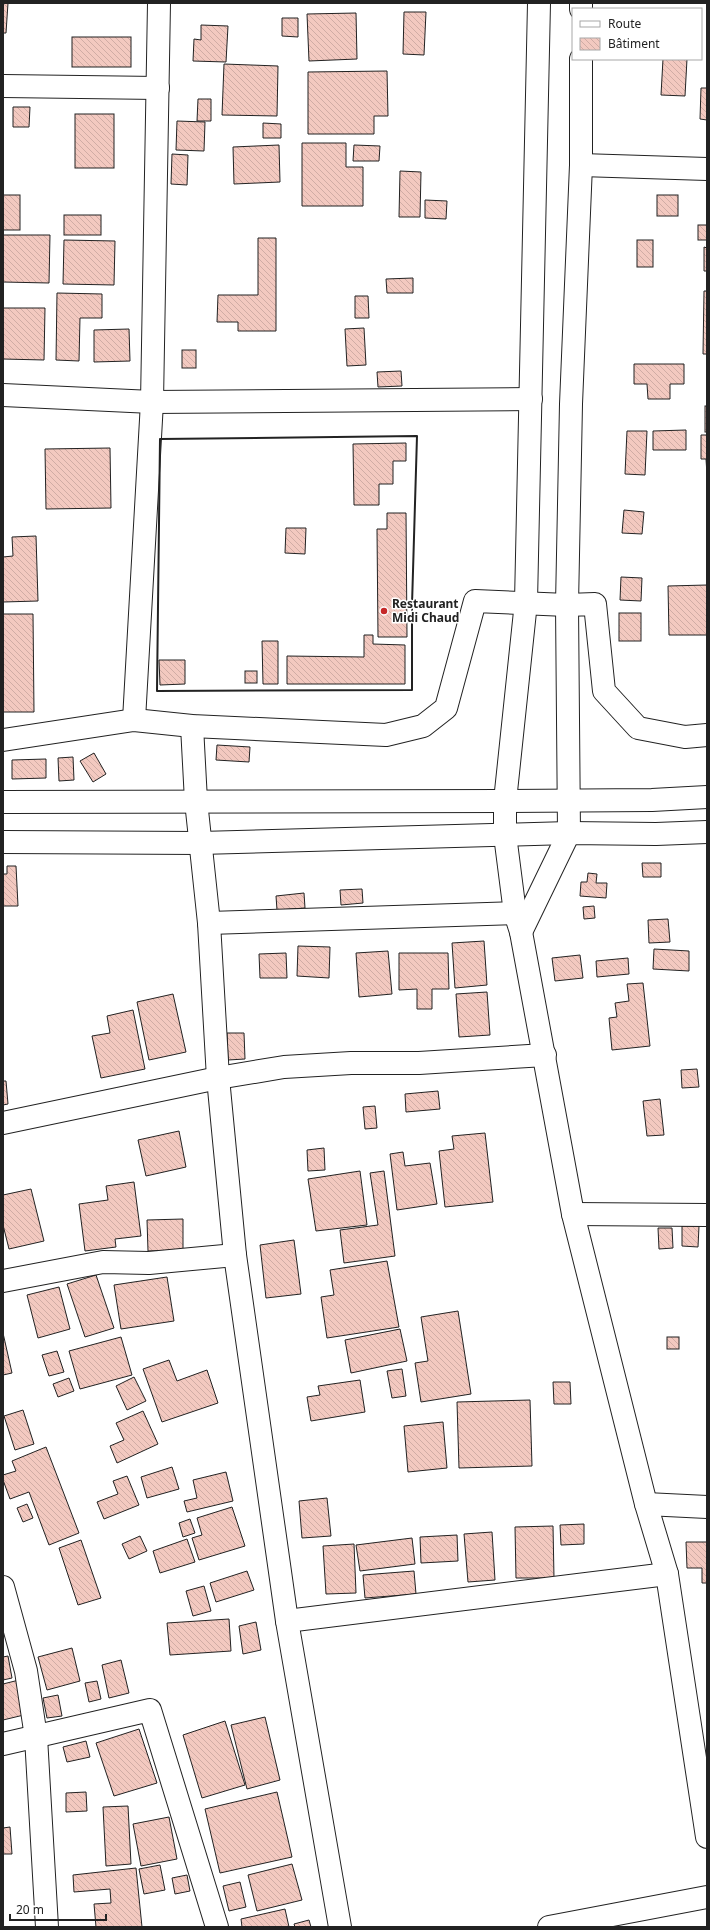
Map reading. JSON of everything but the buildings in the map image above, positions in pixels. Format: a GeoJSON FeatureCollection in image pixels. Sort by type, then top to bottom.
{"type":"FeatureCollection","features":[{"type":"Feature","properties":{"kind":"main road"},"geometry":{"type":"LineString","coordinates":[[134,720],[152,402],[159,3]]}},
{"type":"Feature","properties":{"kind":"main road"},"geometry":{"type":"LineString","coordinates":[[539,3],[526,602],[505,801],[505,835],[518,922],[545,1055],[573,1214],[646,1504],[667,1574],[707,1837]]}},
{"type":"Feature","properties":{"kind":"main road"},"geometry":{"type":"LineString","coordinates":[[518,922],[570,833],[567,605],[571,404],[581,166],[581,60]]}},
{"type":"Feature","properties":{"kind":"main road"},"geometry":{"type":"LineString","coordinates":[[3,86],[158,88]]}},
{"type":"Feature","properties":{"kind":"main road"},"geometry":{"type":"LineString","coordinates":[[581,166],[707,169]]}},
{"type":"Feature","properties":{"kind":"main road"},"geometry":{"type":"LineString","coordinates":[[3,396],[152,402],[531,399]]}},
{"type":"Feature","properties":{"kind":"main road"},"geometry":{"type":"LineString","coordinates":[[3,740],[134,720],[192,726],[386,735],[423,726],[446,708],[475,601],[526,602],[567,605],[595,604],[604,691],[638,728],[685,737],[707,734]]}},
{"type":"Feature","properties":{"kind":"main road"},"geometry":{"type":"LineString","coordinates":[[192,726],[196,801],[209,923],[218,1078],[235,1255],[287,1621],[340,1927]]}},
{"type":"Feature","properties":{"kind":"main road"},"geometry":{"type":"LineString","coordinates":[[3,802],[652,800],[707,797]]}},
{"type":"Feature","properties":{"kind":"main road"},"geometry":{"type":"LineString","coordinates":[[3,842],[200,843],[570,833],[656,834],[707,832]]}},
{"type":"Feature","properties":{"kind":"main road"},"geometry":{"type":"LineString","coordinates":[[209,923],[518,922]]}},
{"type":"Feature","properties":{"kind":"main road"},"geometry":{"type":"LineString","coordinates":[[3,1123],[218,1078],[284,1067],[351,1063],[419,1063],[545,1055]]}},
{"type":"Feature","properties":{"kind":"main road"},"geometry":{"type":"LineString","coordinates":[[573,1214],[707,1215]]}},
{"type":"Feature","properties":{"kind":"main road"},"geometry":{"type":"LineString","coordinates":[[3,1281],[103,1262],[149,1263],[235,1255]]}},
{"type":"Feature","properties":{"kind":"main road"},"geometry":{"type":"LineString","coordinates":[[646,1504],[707,1507]]}},
{"type":"Feature","properties":{"kind":"main road"},"geometry":{"type":"LineString","coordinates":[[287,1621],[667,1574]]}},
{"type":"Feature","properties":{"kind":"main road"},"geometry":{"type":"LineString","coordinates":[[3,1587],[26,1670],[36,1737],[47,1927]]}},
{"type":"Feature","properties":{"kind":"main road"},"geometry":{"type":"LineString","coordinates":[[3,1744],[150,1710],[218,1927]]}},
{"type":"Feature","properties":{"kind":"main road"},"geometry":{"type":"LineString","coordinates":[[549,1927],[707,1897]]}},
{"type":"Feature","properties":{"kind":"wall"},"geometry":{"type":"LineString","coordinates":[[417,436],[412,605],[412,690],[157,691],[160,439],[417,436]]}},
{"type":"Feature","properties":{"kind":"place","name":"Restaurant Midi Chaud"},"geometry":{"type":"Point","coordinates":[384,611]}}]}
